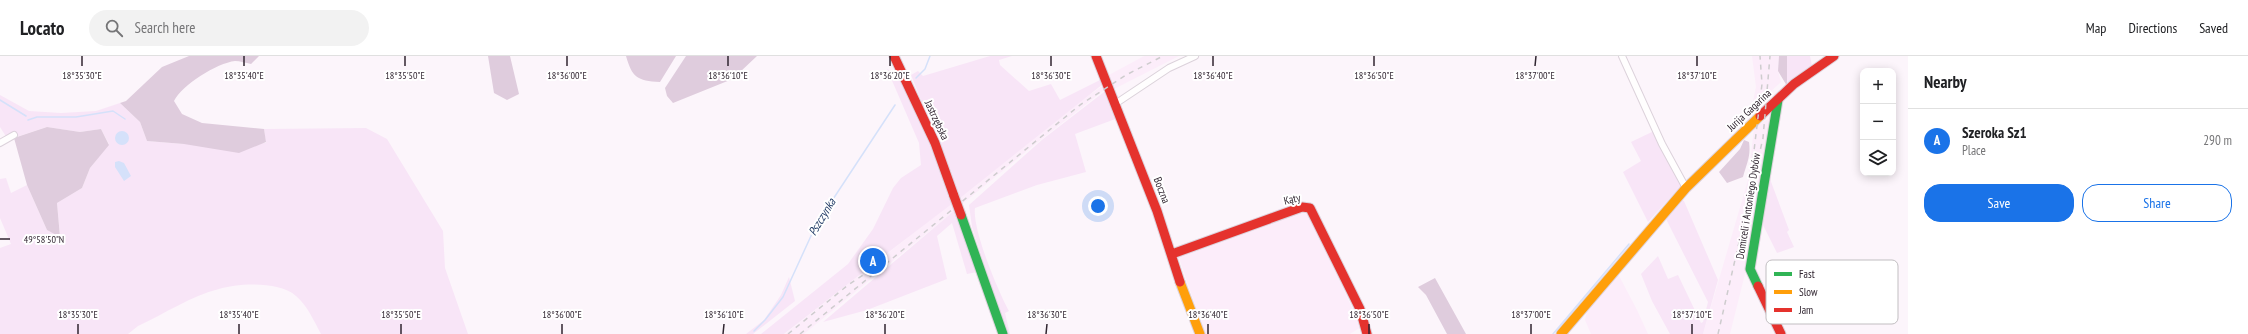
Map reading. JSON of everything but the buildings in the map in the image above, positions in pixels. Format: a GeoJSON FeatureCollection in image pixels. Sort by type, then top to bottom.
{"type":"FeatureCollection","features":[{"type":"Feature","properties":{"kind":"street","name":"Jastrzębska"},"geometry":{"type":"LineString","coordinates":[[894,56],[935,143],[1003,334]]}},
{"type":"Feature","properties":{"kind":"street","name":"Boczna"},"geometry":{"type":"LineString","coordinates":[[1096,56],[1143,173],[1172,254],[1184,295],[1200,334]]}},
{"type":"Feature","properties":{"kind":"street"},"geometry":{"type":"LineString","coordinates":[[1115,104],[1169,68],[1195,56]]}},
{"type":"Feature","properties":{"kind":"street"},"geometry":{"type":"LineString","coordinates":[[1622,56],[1662,144],[1686,188]]}},
{"type":"Feature","properties":{"kind":"street","name":"Jurija Gagarina"},"geometry":{"type":"LineString","coordinates":[[1561,334],[1686,188],[1794,84],[1834,56]]}},
{"type":"Feature","properties":{"kind":"street","name":"Domiceli i Antoniego Dybów"},"geometry":{"type":"LineString","coordinates":[[1766,303],[1750,269],[1778,100]]}},
{"type":"Feature","properties":{"kind":"street"},"geometry":{"type":"LineString","coordinates":[[0,143],[14,135]]}},
{"type":"Feature","properties":{"kind":"street","name":"Kąty"},"geometry":{"type":"LineString","coordinates":[[1172,254],[1302,207],[1310,208],[1360,308],[1367,334]]}},
{"type":"Feature","properties":{"kind":"street","name":"Domiceli i Antoniego Dybów"},"geometry":{"type":"LineString","coordinates":[[1776,324],[1781,334]]}},
{"type":"Feature","properties":{"kind":"shaded area"},"geometry":{"type":"Polygon","coordinates":[[[189,56],[259,56],[251,64],[235,61],[210,70],[184,88],[174,101],[182,114],[202,123],[264,129],[266,142],[239,153],[184,144],[147,141],[140,122],[120,103],[126,101],[162,67],[189,56]]]}},
{"type":"Feature","properties":{"kind":"shaded area"},"geometry":{"type":"Polygon","coordinates":[[[488,56],[510,56],[519,94],[507,100],[494,93],[488,56]]]}},
{"type":"Feature","properties":{"kind":"shaded area"},"geometry":{"type":"Polygon","coordinates":[[[626,56],[676,56],[660,82],[641,79],[633,73],[626,56]]]}},
{"type":"Feature","properties":{"kind":"shaded area"},"geometry":{"type":"Polygon","coordinates":[[[686,56],[757,56],[739,73],[740,76],[673,103],[667,96],[665,88],[686,56]]]}},
{"type":"Feature","properties":{"kind":"shaded area"},"geometry":{"type":"Polygon","coordinates":[[[990,56],[1012,56],[999,60],[1000,65],[1029,91],[1051,84],[1060,100],[1100,80],[1103,84],[960,198],[911,75],[918,71],[923,76],[990,56]]]}},
{"type":"Feature","properties":{"kind":"shaded area"},"geometry":{"type":"Polygon","coordinates":[[[1144,56],[1179,56],[1114,89],[1113,86],[1103,91],[1028,150],[804,334],[785,334],[871,266],[868,260],[874,256],[878,261],[1085,98],[1111,80],[1109,75],[1144,56]]]}},
{"type":"Feature","properties":{"kind":"shaded area"},"geometry":{"type":"Polygon","coordinates":[[[1752,56],[1779,56],[1778,71],[1781,82],[1748,112],[1752,106],[1756,87],[1752,56]]]}},
{"type":"Feature","properties":{"kind":"shaded area"},"geometry":{"type":"Polygon","coordinates":[[[1779,56],[1787,56],[1787,86],[1778,71],[1779,56]]]}},
{"type":"Feature","properties":{"kind":"shaded area"},"geometry":{"type":"Polygon","coordinates":[[[1787,56],[1810,56],[1812,66],[1787,86],[1787,56]]]}},
{"type":"Feature","properties":{"kind":"shaded area"},"geometry":{"type":"Polygon","coordinates":[[[887,69],[901,76],[932,144],[953,203],[877,261],[873,255],[868,260],[871,266],[784,334],[761,334],[848,264],[873,229],[893,188],[901,178],[921,165],[919,143],[887,69]]]}},
{"type":"Feature","properties":{"kind":"shaded area"},"geometry":{"type":"Polygon","coordinates":[[[1104,92],[1107,92],[1118,118],[1075,134],[1086,172],[1037,185],[975,208],[975,218],[982,245],[1009,311],[1005,313],[1010,334],[1007,334],[972,227],[969,205],[1043,139],[1104,92]]]}},
{"type":"Feature","properties":{"kind":"shaded area"},"geometry":{"type":"Polygon","coordinates":[[[0,95],[29,111],[61,113],[96,111],[120,103],[140,122],[147,141],[184,144],[266,143],[264,129],[366,128],[387,139],[443,231],[445,268],[468,334],[321,334],[304,304],[289,291],[270,286],[237,285],[198,296],[138,326],[128,334],[0,334],[0,248],[11,244],[0,218],[0,179],[6,178],[11,193],[27,185],[47,230],[60,236],[57,203],[82,188],[90,168],[109,144],[101,129],[80,132],[47,127],[14,138],[7,138],[0,127],[0,95]]]}},
{"type":"Feature","properties":{"kind":"shaded area"},"geometry":{"type":"Polygon","coordinates":[[[1771,117],[1746,270],[1730,334],[1703,334],[1748,180],[1754,128],[1771,117]]]}},
{"type":"Feature","properties":{"kind":"shaded area"},"geometry":{"type":"Polygon","coordinates":[[[47,127],[80,132],[101,129],[109,145],[90,168],[82,188],[57,203],[60,237],[47,230],[27,185],[14,138],[47,127]]]}},
{"type":"Feature","properties":{"kind":"shaded area"},"geometry":{"type":"Polygon","coordinates":[[[1654,131],[1681,186],[1648,222],[1623,172],[1641,161],[1631,142],[1654,131]]]}},
{"type":"Feature","properties":{"kind":"shaded area"},"geometry":{"type":"Polygon","coordinates":[[[1744,140],[1749,142],[1749,151],[1743,177],[1727,183],[1719,172],[1740,149],[1744,140]]]}},
{"type":"Feature","properties":{"kind":"shaded area"},"geometry":{"type":"Polygon","coordinates":[[[1767,179],[1770,179],[1789,230],[1787,232],[1794,247],[1777,253],[1760,219],[1767,179]]]}},
{"type":"Feature","properties":{"kind":"shaded area"},"geometry":{"type":"Polygon","coordinates":[[[1680,199],[1684,201],[1718,280],[1703,334],[1670,334],[1652,301],[1641,274],[1658,256],[1668,279],[1678,275],[1701,323],[1703,322],[1708,302],[1665,217],[1680,199]]]}},
{"type":"Feature","properties":{"kind":"shaded area"},"geometry":{"type":"Polygon","coordinates":[[[1302,200],[1361,327],[1350,334],[1205,334],[1176,249],[1302,200]]]}},
{"type":"Feature","properties":{"kind":"shaded area"},"geometry":{"type":"Polygon","coordinates":[[[955,210],[977,272],[967,274],[952,223],[937,236],[947,279],[867,310],[823,322],[955,210]]]}},
{"type":"Feature","properties":{"kind":"shaded area"},"geometry":{"type":"Polygon","coordinates":[[[1617,272],[1648,334],[1591,334],[1585,320],[1587,311],[1617,272]]]}},
{"type":"Feature","properties":{"kind":"shaded area"},"geometry":{"type":"Polygon","coordinates":[[[789,277],[795,301],[753,334],[746,334],[764,320],[781,295],[789,277]]]}},
{"type":"Feature","properties":{"kind":"shaded area"},"geometry":{"type":"Polygon","coordinates":[[[1435,278],[1466,334],[1447,334],[1426,295],[1418,287],[1435,278]]]}},
{"type":"Feature","properties":{"kind":"water"},"geometry":{"type":"Polygon","coordinates":[[[122,131],[127,133],[129,138],[127,143],[122,145],[117,143],[115,138],[117,133],[122,131]]]}},
{"type":"Feature","properties":{"kind":"water"},"geometry":{"type":"Polygon","coordinates":[[[119,161],[124,163],[131,176],[124,181],[115,167],[115,162],[119,161]]]}},
{"type":"Feature","properties":{"kind":"waterway","name":"Pszczynka"},"geometry":{"type":"LineString","coordinates":[[916,78],[925,69],[930,56]]}},
{"type":"Feature","properties":{"kind":"waterway"},"geometry":{"type":"LineString","coordinates":[[0,100],[26,116]]}},
{"type":"Feature","properties":{"kind":"waterway","name":"Pszczynka"},"geometry":{"type":"LineString","coordinates":[[754,331],[765,320],[783,297],[816,225],[895,105]]}},
{"type":"Feature","properties":{"kind":"waterway"},"geometry":{"type":"LineString","coordinates":[[28,120],[37,117],[76,117],[113,111],[125,119]]}},
{"type":"Feature","properties":{"kind":"waterway"},"geometry":{"type":"LineString","coordinates":[[1553,334],[1629,244]]}},
{"type":"Feature","properties":{"kind":"railway"},"geometry":{"type":"LineString","coordinates":[[800,334],[1080,105],[1126,75],[1163,56]]}},
{"type":"Feature","properties":{"kind":"railway"},"geometry":{"type":"LineString","coordinates":[[1753,159],[1762,84],[1760,56]]}},
{"type":"Feature","properties":{"kind":"railway"},"geometry":{"type":"LineString","coordinates":[[1718,334],[1763,138],[1770,56]]}},
{"type":"Feature","properties":{"kind":"railway"},"geometry":{"type":"LineString","coordinates":[[788,334],[848,285],[872,269]]}},
{"type":"Feature","properties":{"kind":"traffic: fast"},"geometry":{"type":"LineString","coordinates":[[1758,286],[1750,269],[1778,100]]}},
{"type":"Feature","properties":{"kind":"traffic: fast"},"geometry":{"type":"LineString","coordinates":[[961,215],[1003,334]]}},
{"type":"Feature","properties":{"kind":"traffic: slow"},"geometry":{"type":"LineString","coordinates":[[1561,334],[1686,188],[1760,116]]}},
{"type":"Feature","properties":{"kind":"traffic: slow"},"geometry":{"type":"LineString","coordinates":[[1180,282],[1200,334]]}},
{"type":"Feature","properties":{"kind":"traffic: jam"},"geometry":{"type":"LineString","coordinates":[[894,56],[935,143],[954,196]]}},
{"type":"Feature","properties":{"kind":"traffic: jam"},"geometry":{"type":"LineString","coordinates":[[1096,56],[1157,211],[1180,282]]}},
{"type":"Feature","properties":{"kind":"traffic: jam"},"geometry":{"type":"LineString","coordinates":[[1760,116],[1794,84],[1834,56]]}},
{"type":"Feature","properties":{"kind":"traffic: jam"},"geometry":{"type":"LineString","coordinates":[[954,196],[961,215]]}},
{"type":"Feature","properties":{"kind":"traffic: jam"},"geometry":{"type":"LineString","coordinates":[[1172,254],[1302,207],[1310,208],[1360,309],[1367,334]]}},
{"type":"Feature","properties":{"kind":"traffic: jam"},"geometry":{"type":"LineString","coordinates":[[1758,286],[1766,303]]}},
{"type":"Feature","properties":{"kind":"traffic: jam"},"geometry":{"type":"LineString","coordinates":[[1776,324],[1781,334]]}},
{"type":"Feature","properties":{"kind":"place","name":"Szeroka Sz1"},"geometry":{"type":"Point","coordinates":[873,261]}}]}
